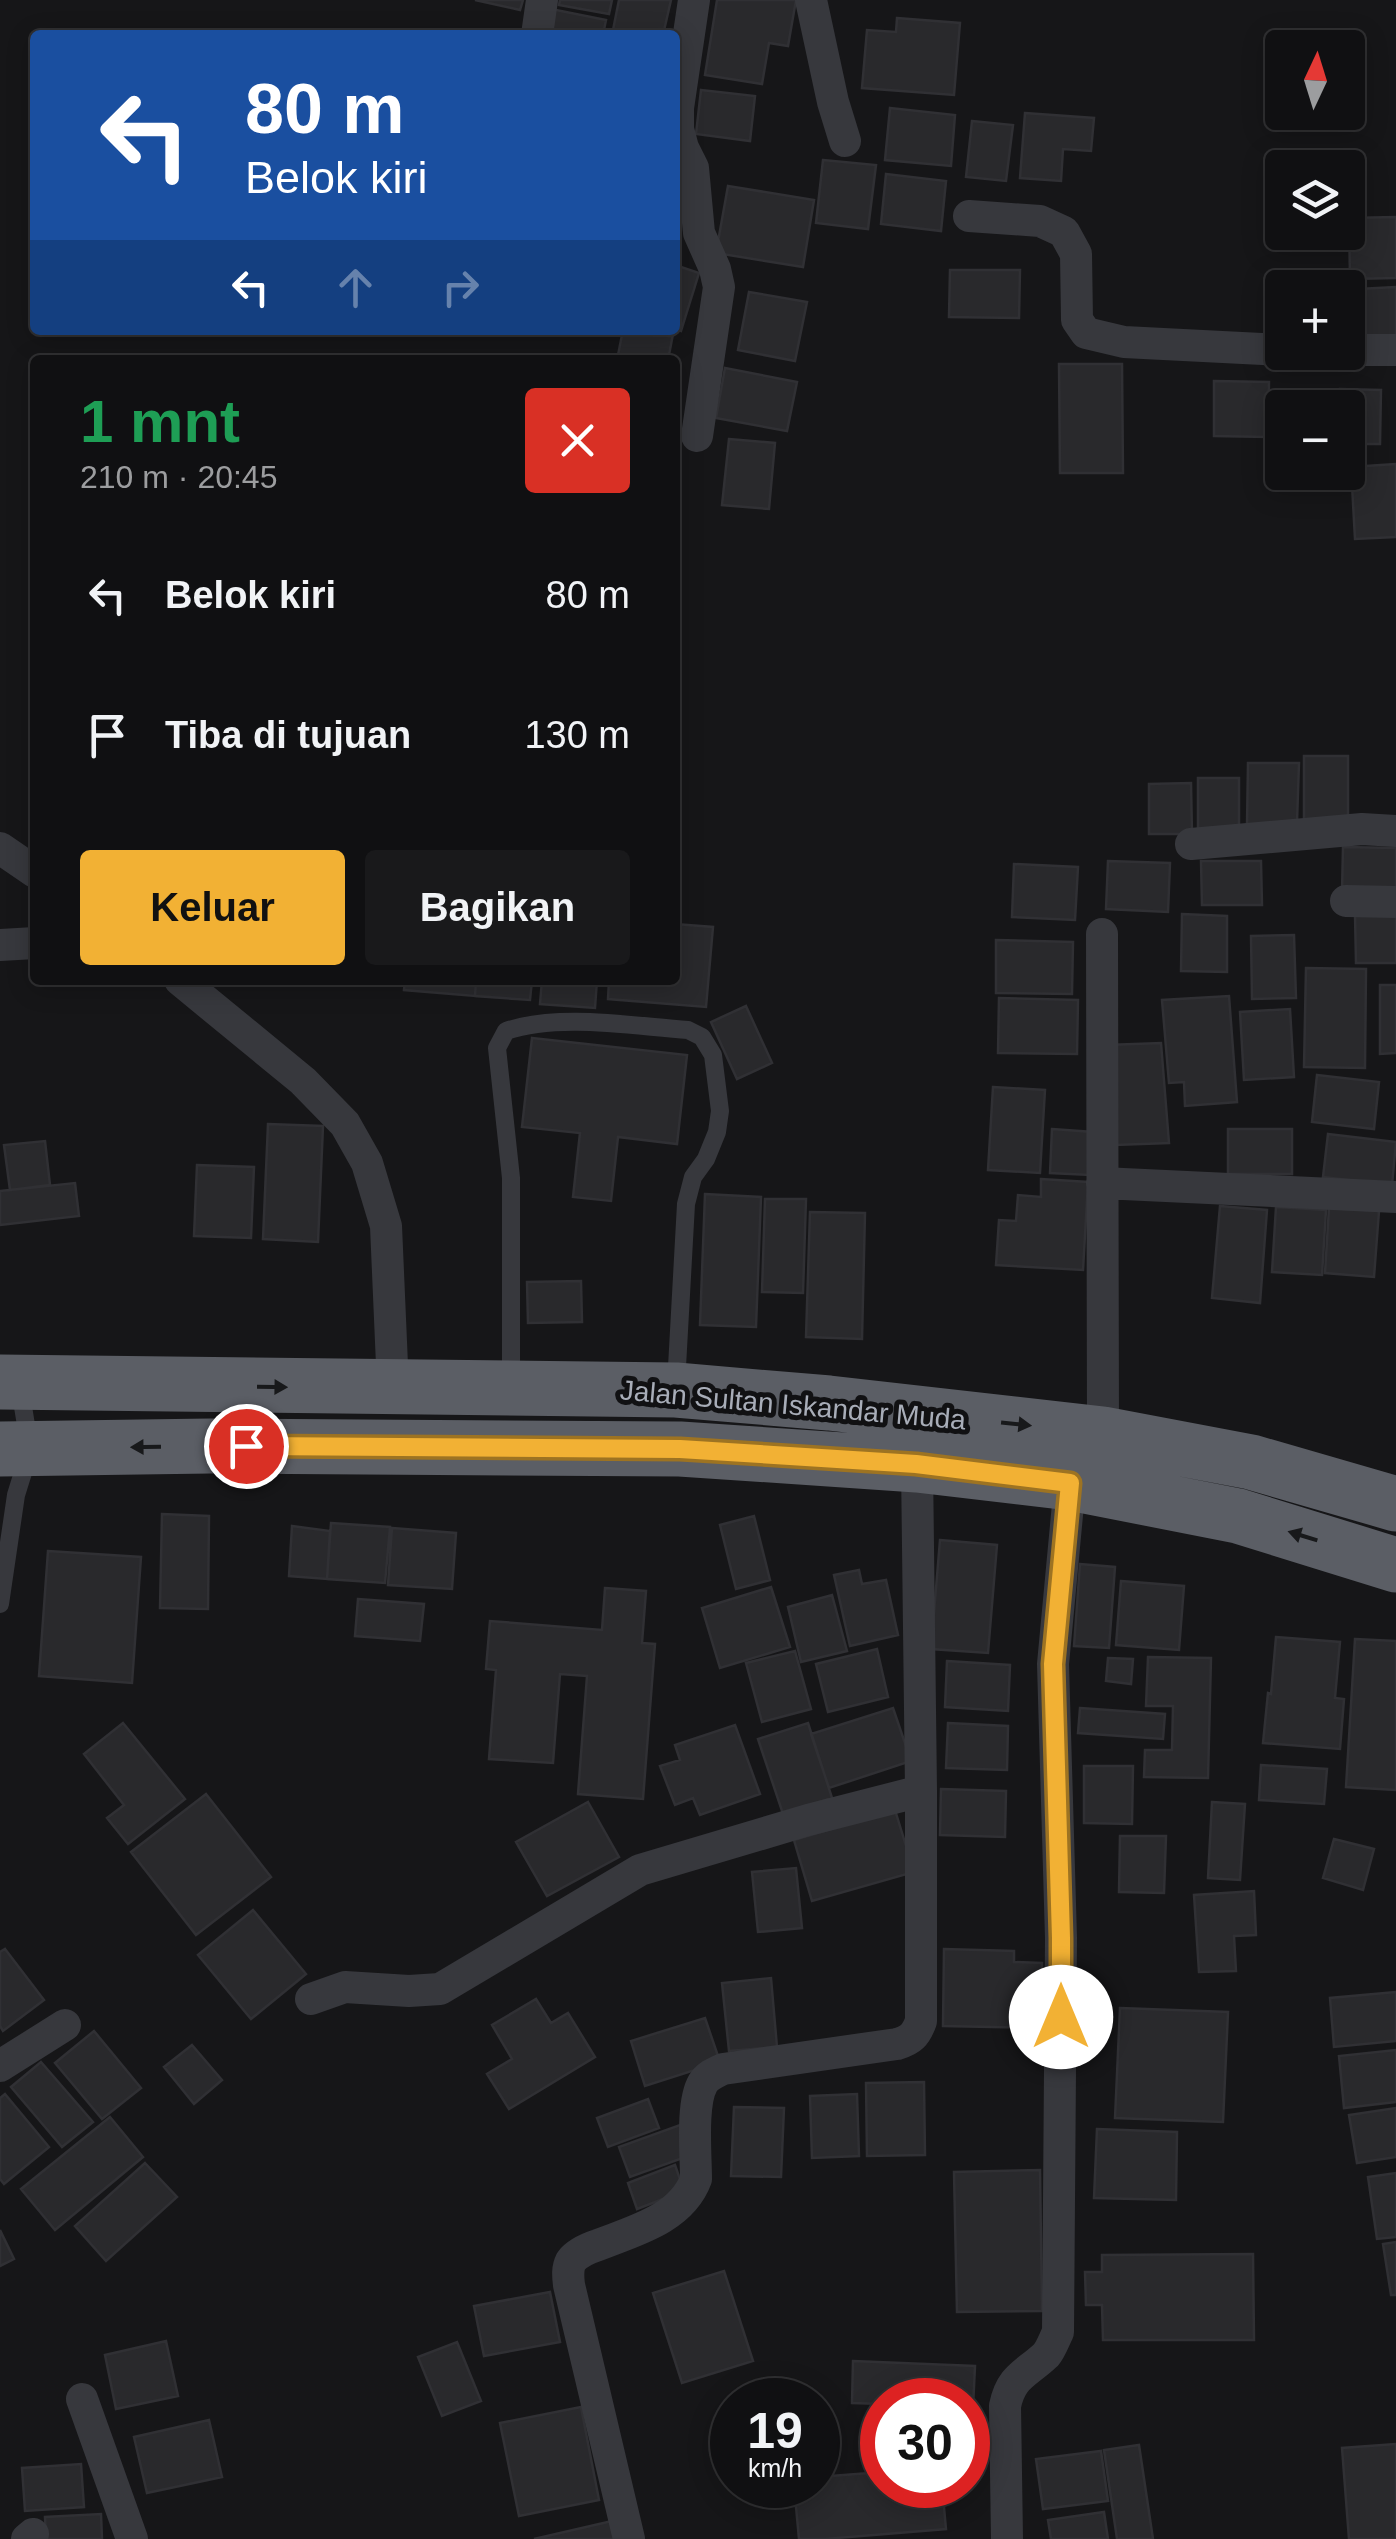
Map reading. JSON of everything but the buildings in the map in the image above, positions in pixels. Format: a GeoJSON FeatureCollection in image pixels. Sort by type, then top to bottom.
{"type":"FeatureCollection","features":[{"type":"Feature","properties":{"kind":"highway","name":"Jalan Sultan Iskandar Muda"},"geometry":{"type":"LineString","coordinates":[[10,1383],[676,1390],[829,1403],[1103,1434],[1251,1462],[1396,1504]]}},
{"type":"Feature","properties":{"kind":"highway","name":"Jalan Sultan Iskandar Muda"},"geometry":{"type":"LineString","coordinates":[[15,1450],[210,1446],[680,1449],[916,1464],[1070,1483],[1238,1516],[1396,1565]]}},
{"type":"Feature","properties":{"kind":"street"},"geometry":{"type":"LineString","coordinates":[[539,30],[542,0]]}},
{"type":"Feature","properties":{"kind":"street"},"geometry":{"type":"LineString","coordinates":[[680,94],[694,0]]}},
{"type":"Feature","properties":{"kind":"street"},"geometry":{"type":"LineString","coordinates":[[811,0],[832,102],[845,141]]}},
{"type":"Feature","properties":{"kind":"street"},"geometry":{"type":"LineString","coordinates":[[680,137],[693,168],[700,233],[719,287],[697,436]]}},
{"type":"Feature","properties":{"kind":"street"},"geometry":{"type":"LineString","coordinates":[[969,216],[1040,221],[1064,232],[1076,254],[1077,320],[1086,333],[1124,342],[1265,349]]}},
{"type":"Feature","properties":{"kind":"street"},"geometry":{"type":"LineString","coordinates":[[1365,350],[1396,350]]}},
{"type":"Feature","properties":{"kind":"street"},"geometry":{"type":"LineString","coordinates":[[1191,844],[1362,829],[1396,831]]}},
{"type":"Feature","properties":{"kind":"street"},"geometry":{"type":"LineString","coordinates":[[0,848],[30,869]]}},
{"type":"Feature","properties":{"kind":"street"},"geometry":{"type":"LineString","coordinates":[[1346,901],[1396,902]]}},
{"type":"Feature","properties":{"kind":"street"},"geometry":{"type":"LineString","coordinates":[[1102,934],[1103,1434]]}},
{"type":"Feature","properties":{"kind":"street"},"geometry":{"type":"LineString","coordinates":[[0,945],[30,944]]}},
{"type":"Feature","properties":{"kind":"street"},"geometry":{"type":"LineString","coordinates":[[186,985],[303,1081],[345,1124],[366,1163],[386,1226],[393,1388]]}},
{"type":"Feature","properties":{"kind":"street"},"geometry":{"type":"LineString","coordinates":[[1102,1183],[1396,1197]]}},
{"type":"Feature","properties":{"kind":"street"},"geometry":{"type":"LineString","coordinates":[[629,2539],[570,2285],[570,2264],[575,2256],[642,2228],[682,2202],[696,2179],[697,2109],[701,2086],[710,2074],[897,2044],[916,2034],[922,2009],[922,1791],[916,1464]]}},
{"type":"Feature","properties":{"kind":"street"},"geometry":{"type":"LineString","coordinates":[[1007,2539],[1004,2406],[1017,2377],[1049,2352],[1058,2332],[1061,1938],[1053,1664],[1070,1483]]}},
{"type":"Feature","properties":{"kind":"street"},"geometry":{"type":"LineString","coordinates":[[311,1998],[345,1987],[440,1989],[640,1870],[922,1791]]}},
{"type":"Feature","properties":{"kind":"street"},"geometry":{"type":"LineString","coordinates":[[0,2066],[66,2024]]}},
{"type":"Feature","properties":{"kind":"street"},"geometry":{"type":"LineString","coordinates":[[82,2399],[132,2539]]}},
{"type":"Feature","properties":{"kind":"lane"},"geometry":{"type":"LineString","coordinates":[[511,1389],[511,1178],[497,1048],[506,1030],[559,1022],[688,1030],[702,1037],[713,1055],[720,1110],[717,1132],[693,1177],[686,1204],[676,1390]]}},
{"type":"Feature","properties":{"kind":"lane"},"geometry":{"type":"LineString","coordinates":[[0,1604],[16,1495],[10,1383]]}},
{"type":"Feature","properties":{"kind":"route"},"geometry":{"type":"LineString","coordinates":[[246,1446],[680,1449],[916,1464],[1070,1483],[1053,1664],[1061,2017]]}}]}
